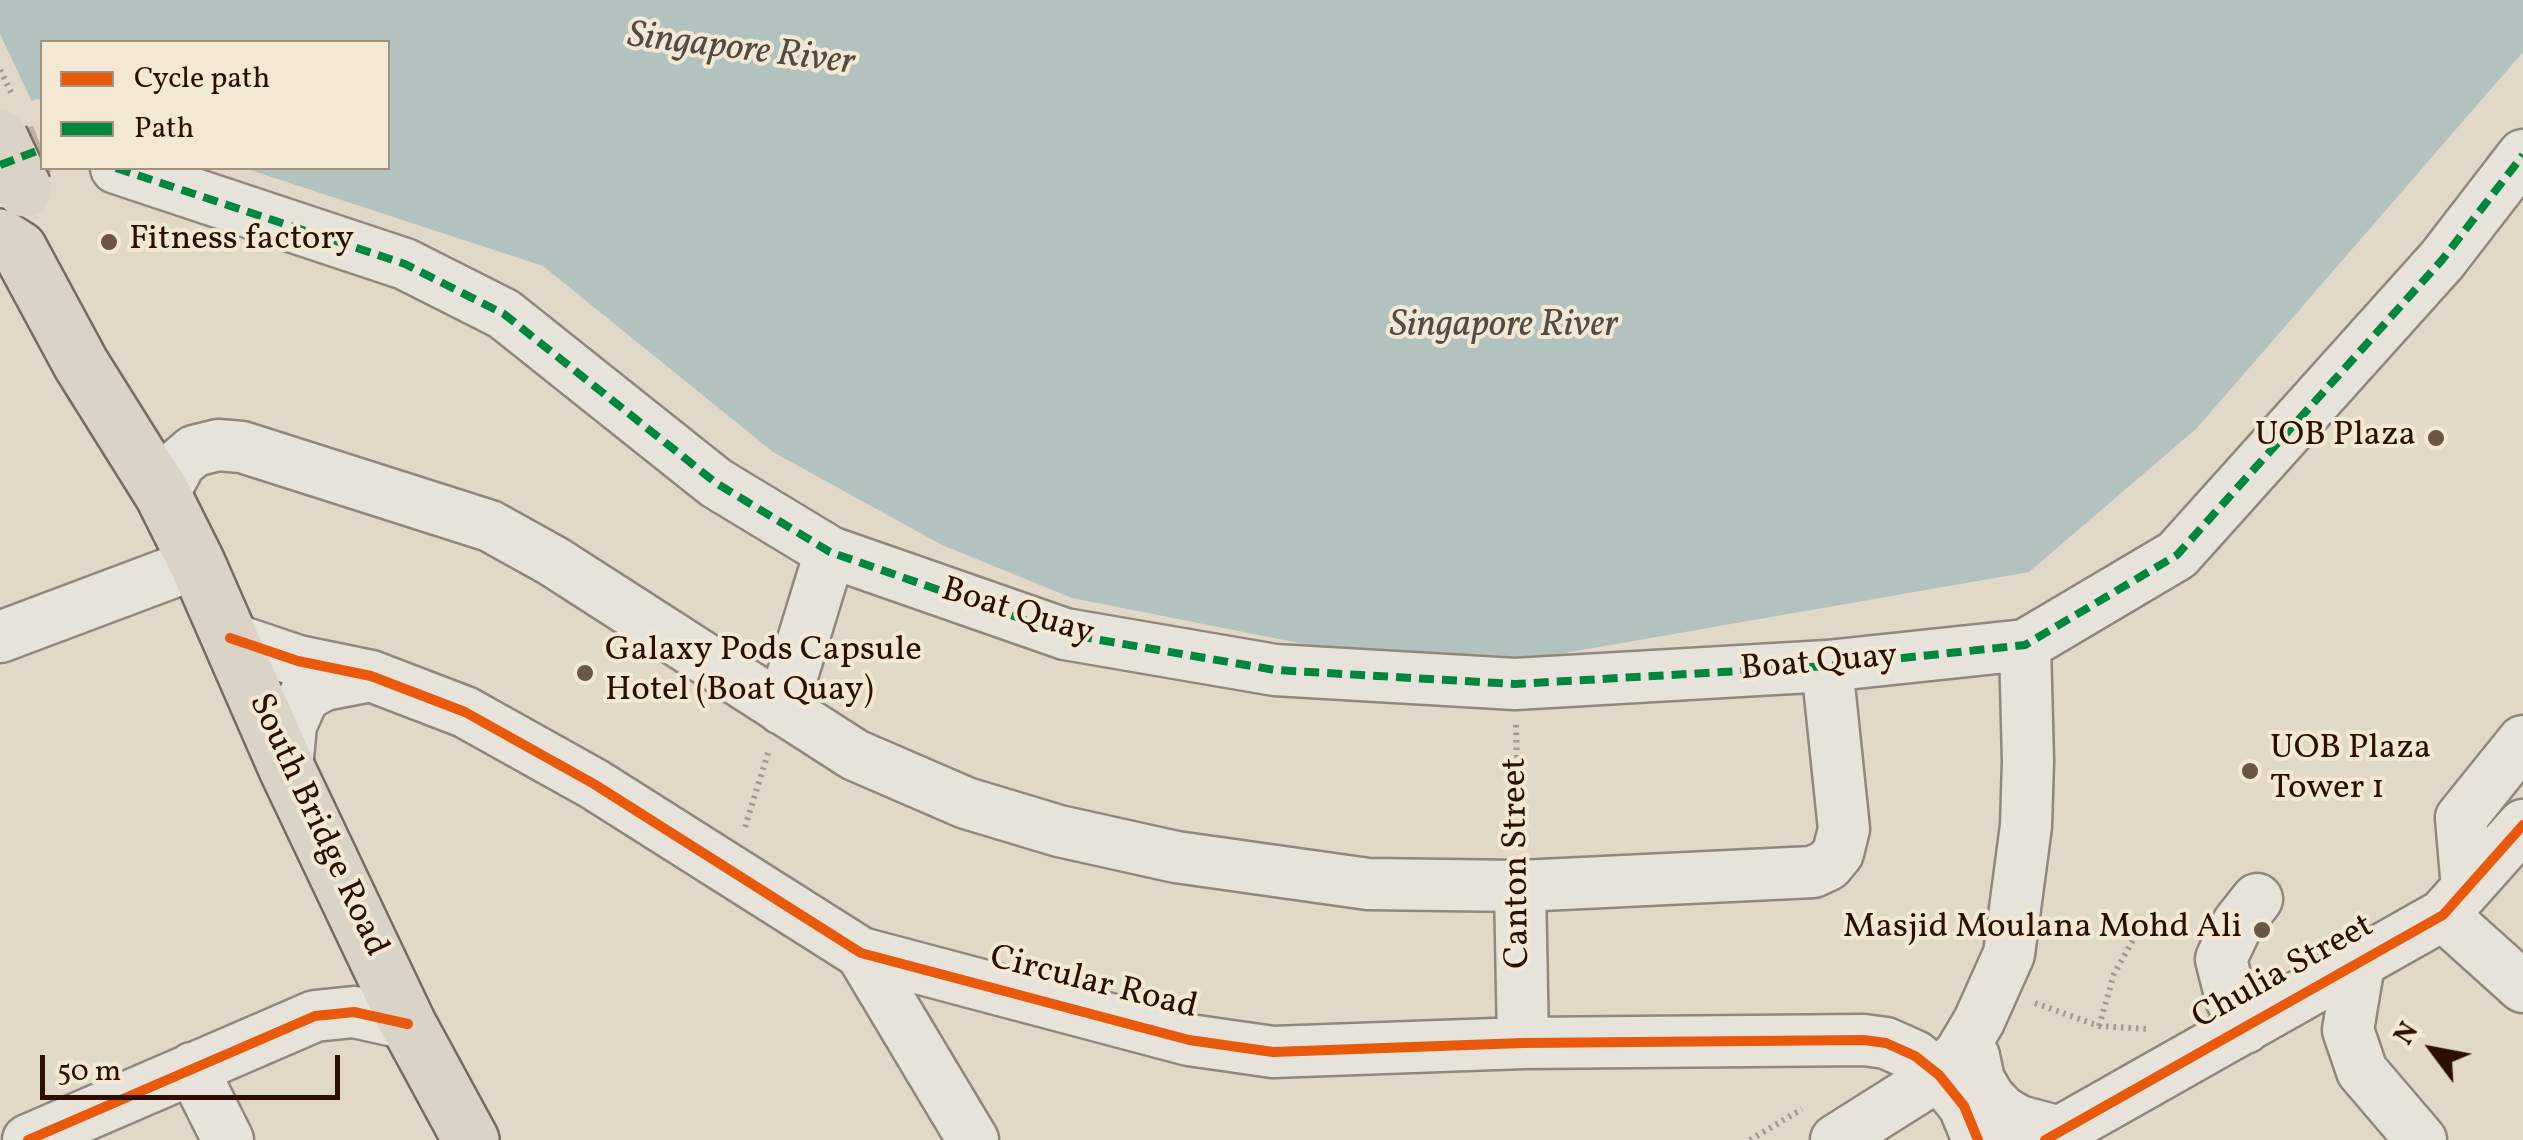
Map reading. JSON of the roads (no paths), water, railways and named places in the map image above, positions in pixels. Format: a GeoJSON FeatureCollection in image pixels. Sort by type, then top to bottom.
{"type":"FeatureCollection","features":[{"type":"Feature","properties":{"kind":"main road","name":"South Bridge Road"},"geometry":{"type":"LineString","coordinates":[[0,138],[24,189],[10,243],[163,495],[408,1024],[471,1140]]}},
{"type":"Feature","properties":{"kind":"street"},"geometry":{"type":"LineString","coordinates":[[1836,1140],[1939,1074],[1960,1053],[2009,954],[2026,826],[2025,645],[2177,554],[2442,260],[2523,155]]}},
{"type":"Feature","properties":{"kind":"street","name":"Boat Quay"},"geometry":{"type":"LineString","coordinates":[[122,170],[405,264],[504,314],[716,483],[830,552],[1065,634],[1275,670],[1515,684],[1827,666],[2025,645]]}},
{"type":"Feature","properties":{"kind":"street"},"geometry":{"type":"LineString","coordinates":[[163,495],[180,462],[194,451],[242,447],[490,526],[553,561],[856,754],[966,804],[1060,831],[1176,857],[1368,884],[1520,886],[1814,872],[1828,865],[1838,853],[1844,829],[1827,666]]}},
{"type":"Feature","properties":{"kind":"street"},"geometry":{"type":"LineString","coordinates":[[782,710],[830,552]]}},
{"type":"Feature","properties":{"kind":"street"},"geometry":{"type":"LineString","coordinates":[[0,637],[197,564]]}},
{"type":"Feature","properties":{"kind":"street","name":"Circular Road"},"geometry":{"type":"LineString","coordinates":[[230,638],[298,661],[371,676],[438,700],[497,728],[860,953],[1190,1040],[1273,1052],[1522,1043],[1864,1040],[1901,1048],[1939,1074],[1964,1106],[1978,1140]]}},
{"type":"Feature","properties":{"kind":"street"},"geometry":{"type":"LineString","coordinates":[[287,769],[291,726],[304,696],[324,685],[371,676]]}},
{"type":"Feature","properties":{"kind":"street"},"geometry":{"type":"LineString","coordinates":[[2523,741],[2461,818],[2455,902],[2523,986]]}},
{"type":"Feature","properties":{"kind":"street","name":"Chulia Street"},"geometry":{"type":"LineString","coordinates":[[2054,1137],[2359,964],[2455,902],[2523,824]]}},
{"type":"Feature","properties":{"kind":"street","name":"Canton Street"},"geometry":{"type":"LineString","coordinates":[[1520,886],[1522,1043]]}},
{"type":"Feature","properties":{"kind":"street"},"geometry":{"type":"LineString","coordinates":[[2245,1028],[2231,1000],[2221,959],[2238,923],[2257,899]]}},
{"type":"Feature","properties":{"kind":"street"},"geometry":{"type":"LineString","coordinates":[[860,953],[973,1140]]}},
{"type":"Feature","properties":{"kind":"street"},"geometry":{"type":"LineString","coordinates":[[2359,964],[2348,1030],[2362,1071],[2422,1140]]}},
{"type":"Feature","properties":{"kind":"street"},"geometry":{"type":"LineString","coordinates":[[28,1140],[315,1016],[354,1012],[408,1024]]}},
{"type":"Feature","properties":{"kind":"street"},"geometry":{"type":"LineString","coordinates":[[1979,1021],[1974,1061],[1989,1097],[2019,1122],[2054,1137]]}},
{"type":"Feature","properties":{"kind":"street"},"geometry":{"type":"LineString","coordinates":[[192,1068],[228,1140]]}},
{"type":"Feature","properties":{"kind":"water","name":"Singapore River"},"geometry":{"type":"Polygon","coordinates":[[[0,0],[2523,0],[2523,52],[2197,428],[2029,572],[1536,658],[1309,645],[1072,598],[942,545],[773,452],[543,266],[250,170],[390,170],[390,40],[40,40],[40,100],[0,114],[0,0]]]}},
{"type":"Feature","properties":{"kind":"tunnel"},"geometry":{"type":"LineString","coordinates":[[0,165],[40,150]]}},
{"type":"Feature","properties":{"kind":"place","name":"Fitness factory"},"geometry":{"type":"Point","coordinates":[109,242]}},
{"type":"Feature","properties":{"kind":"place","name":"UOB Plaza"},"geometry":{"type":"Point","coordinates":[2436,438]}},
{"type":"Feature","properties":{"kind":"place","name":"Galaxy Pods Capsule Hotel (Boat Quay)"},"geometry":{"type":"Point","coordinates":[585,673]}},
{"type":"Feature","properties":{"kind":"place","name":"UOB Plaza Tower 1"},"geometry":{"type":"Point","coordinates":[2250,771]}},
{"type":"Feature","properties":{"kind":"place","name":"Masjid Moulana Mohd Ali"},"geometry":{"type":"Point","coordinates":[2262,930]}}]}
